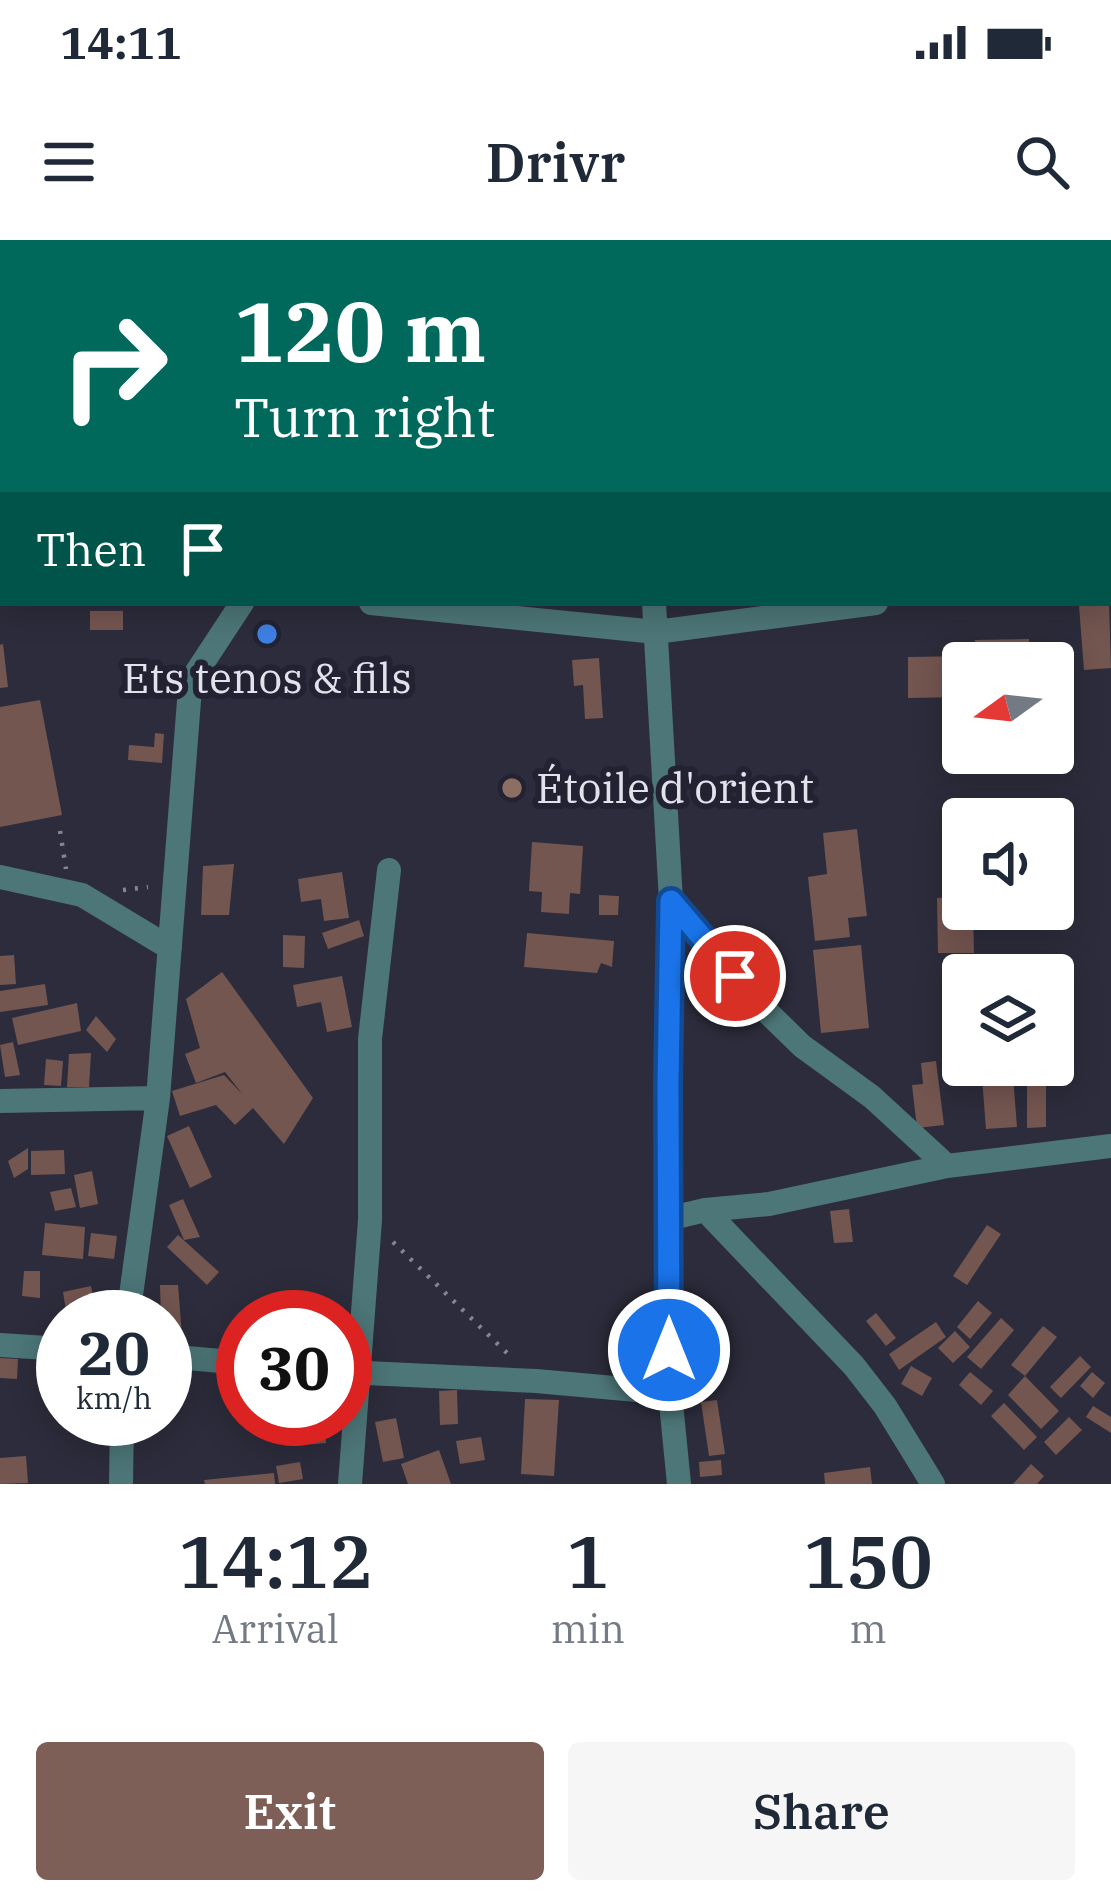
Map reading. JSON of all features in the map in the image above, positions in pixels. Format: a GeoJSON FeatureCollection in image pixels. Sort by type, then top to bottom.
{"type":"FeatureCollection","features":[{"type":"Feature","properties":{"kind":"street"},"geometry":{"type":"LineString","coordinates":[[132,1290],[158,1099],[190,688],[240,606]]}},
{"type":"Feature","properties":{"kind":"street"},"geometry":{"type":"LineString","coordinates":[[400,606],[656,632],[853,606]]}},
{"type":"Feature","properties":{"kind":"street"},"geometry":{"type":"LineString","coordinates":[[654,606],[671,901],[670,1394],[680,1484]]}},
{"type":"Feature","properties":{"kind":"street"},"geometry":{"type":"LineString","coordinates":[[362,1290],[370,1220],[370,1040],[389,870]]}},
{"type":"Feature","properties":{"kind":"street"},"geometry":{"type":"LineString","coordinates":[[0,877],[76,894],[170,948]]}},
{"type":"Feature","properties":{"kind":"street"},"geometry":{"type":"LineString","coordinates":[[671,901],[787,1031],[872,1097],[947,1166]]}},
{"type":"Feature","properties":{"kind":"street"},"geometry":{"type":"LineString","coordinates":[[0,1101],[158,1099]]}},
{"type":"Feature","properties":{"kind":"street"},"geometry":{"type":"LineString","coordinates":[[668,1219],[769,1204],[947,1166],[1111,1146]]}},
{"type":"Feature","properties":{"kind":"street"},"geometry":{"type":"LineString","coordinates":[[1074,1151],[1111,1163]]}},
{"type":"Feature","properties":{"kind":"street"},"geometry":{"type":"LineString","coordinates":[[705,1210],[854,1366],[933,1484]]}},
{"type":"Feature","properties":{"kind":"street"},"geometry":{"type":"LineString","coordinates":[[0,1345],[36,1347]]}},
{"type":"Feature","properties":{"kind":"street"},"geometry":{"type":"LineString","coordinates":[[372,1374],[536,1381],[670,1394]]}},
{"type":"Feature","properties":{"kind":"street"},"geometry":{"type":"LineString","coordinates":[[121,1484],[122,1446]]}},
{"type":"Feature","properties":{"kind":"street"},"geometry":{"type":"LineString","coordinates":[[350,1484],[351,1446]]}},
{"type":"Feature","properties":{"kind":"path"},"geometry":{"type":"LineString","coordinates":[[60,831],[76,894],[175,884]]}},
{"type":"Feature","properties":{"kind":"path"},"geometry":{"type":"LineString","coordinates":[[370,1220],[536,1381]]}},
{"type":"Feature","properties":{"kind":"building"},"geometry":{"type":"Polygon","coordinates":[[[1079,606],[1109,606],[1111,668],[1084,670],[1079,606]]]}},
{"type":"Feature","properties":{"kind":"building"},"geometry":{"type":"Polygon","coordinates":[[[90,611],[123,611],[123,630],[90,630],[90,611]]]}},
{"type":"Feature","properties":{"kind":"building"},"geometry":{"type":"Polygon","coordinates":[[[1029,639],[1029,642],[975,642],[1029,639]]]}},
{"type":"Feature","properties":{"kind":"building"},"geometry":{"type":"Polygon","coordinates":[[[0,645],[8,687],[0,688],[0,645]]]}},
{"type":"Feature","properties":{"kind":"building"},"geometry":{"type":"Polygon","coordinates":[[[942,656],[942,697],[908,698],[908,657],[942,656]]]}},
{"type":"Feature","properties":{"kind":"building"},"geometry":{"type":"Polygon","coordinates":[[[599,658],[603,718],[585,719],[583,685],[574,686],[572,660],[599,658]]]}},
{"type":"Feature","properties":{"kind":"building"},"geometry":{"type":"Polygon","coordinates":[[[40,700],[62,815],[0,827],[0,707],[40,700]]]}},
{"type":"Feature","properties":{"kind":"building"},"geometry":{"type":"Polygon","coordinates":[[[155,733],[164,734],[162,763],[128,760],[129,745],[154,747],[155,733]]]}},
{"type":"Feature","properties":{"kind":"building"},"geometry":{"type":"Polygon","coordinates":[[[857,829],[867,916],[848,918],[850,937],[815,941],[808,877],[827,874],[823,833],[857,829]]]}},
{"type":"Feature","properties":{"kind":"building"},"geometry":{"type":"Polygon","coordinates":[[[532,842],[583,846],[580,894],[570,893],[569,914],[541,912],[542,892],[529,891],[532,842]]]}},
{"type":"Feature","properties":{"kind":"building"},"geometry":{"type":"Polygon","coordinates":[[[234,864],[229,915],[201,915],[203,866],[234,864]]]}},
{"type":"Feature","properties":{"kind":"building"},"geometry":{"type":"Polygon","coordinates":[[[342,872],[349,918],[324,921],[321,899],[301,902],[298,879],[342,872]]]}},
{"type":"Feature","properties":{"kind":"building"},"geometry":{"type":"Polygon","coordinates":[[[599,895],[619,896],[618,915],[599,915],[599,895]]]}},
{"type":"Feature","properties":{"kind":"building"},"geometry":{"type":"Polygon","coordinates":[[[937,898],[942,898],[942,930],[973,930],[974,953],[938,953],[937,898]]]}},
{"type":"Feature","properties":{"kind":"building"},"geometry":{"type":"Polygon","coordinates":[[[359,920],[364,936],[328,949],[322,933],[359,920]]]}},
{"type":"Feature","properties":{"kind":"building"},"geometry":{"type":"Polygon","coordinates":[[[527,933],[614,941],[612,967],[601,963],[597,973],[524,967],[527,933]]]}},
{"type":"Feature","properties":{"kind":"building"},"geometry":{"type":"Polygon","coordinates":[[[283,935],[305,936],[304,968],[283,967],[283,935]]]}},
{"type":"Feature","properties":{"kind":"building"},"geometry":{"type":"Polygon","coordinates":[[[861,945],[869,1028],[821,1033],[813,950],[861,945]]]}},
{"type":"Feature","properties":{"kind":"building"},"geometry":{"type":"Polygon","coordinates":[[[14,955],[16,984],[0,985],[0,956],[14,955]]]}},
{"type":"Feature","properties":{"kind":"building"},"geometry":{"type":"Polygon","coordinates":[[[222,972],[313,1098],[284,1144],[253,1108],[235,1125],[216,1105],[180,1116],[172,1091],[224,1075],[243,1095],[225,1072],[196,1083],[185,1054],[200,1048],[186,999],[222,972]]]}},
{"type":"Feature","properties":{"kind":"building"},"geometry":{"type":"Polygon","coordinates":[[[342,976],[352,1027],[327,1032],[321,1002],[297,1007],[293,985],[342,976]]]}},
{"type":"Feature","properties":{"kind":"building"},"geometry":{"type":"Polygon","coordinates":[[[45,984],[48,1005],[0,1012],[0,991],[45,984]]]}},
{"type":"Feature","properties":{"kind":"building"},"geometry":{"type":"Polygon","coordinates":[[[77,1003],[81,1031],[18,1045],[12,1018],[77,1003]]]}},
{"type":"Feature","properties":{"kind":"building"},"geometry":{"type":"Polygon","coordinates":[[[96,1016],[116,1039],[107,1052],[86,1030],[96,1016]]]}},
{"type":"Feature","properties":{"kind":"building"},"geometry":{"type":"Polygon","coordinates":[[[13,1042],[20,1075],[5,1077],[0,1045],[13,1042]]]}},
{"type":"Feature","properties":{"kind":"building"},"geometry":{"type":"Polygon","coordinates":[[[91,1053],[89,1087],[67,1087],[69,1054],[91,1053]]]}},
{"type":"Feature","properties":{"kind":"building"},"geometry":{"type":"Polygon","coordinates":[[[46,1059],[63,1061],[61,1086],[44,1085],[46,1059]]]}},
{"type":"Feature","properties":{"kind":"building"},"geometry":{"type":"Polygon","coordinates":[[[936,1061],[944,1125],[917,1128],[912,1085],[923,1084],[921,1063],[936,1061]]]}},
{"type":"Feature","properties":{"kind":"building"},"geometry":{"type":"Polygon","coordinates":[[[983,1086],[1014,1086],[1017,1127],[986,1129],[983,1086]]]}},
{"type":"Feature","properties":{"kind":"building"},"geometry":{"type":"Polygon","coordinates":[[[1027,1086],[1046,1086],[1046,1127],[1027,1128],[1027,1086]]]}},
{"type":"Feature","properties":{"kind":"building"},"geometry":{"type":"Polygon","coordinates":[[[189,1126],[212,1177],[190,1188],[167,1136],[189,1126]]]}},
{"type":"Feature","properties":{"kind":"building"},"geometry":{"type":"Polygon","coordinates":[[[28,1148],[28,1169],[14,1178],[8,1161],[28,1148]]]}},
{"type":"Feature","properties":{"kind":"building"},"geometry":{"type":"Polygon","coordinates":[[[64,1150],[65,1174],[31,1175],[31,1151],[64,1150]]]}},
{"type":"Feature","properties":{"kind":"building"},"geometry":{"type":"Polygon","coordinates":[[[92,1171],[98,1204],[80,1208],[74,1175],[92,1171]]]}},
{"type":"Feature","properties":{"kind":"building"},"geometry":{"type":"Polygon","coordinates":[[[71,1188],[76,1207],[55,1211],[50,1192],[71,1188]]]}},
{"type":"Feature","properties":{"kind":"building"},"geometry":{"type":"Polygon","coordinates":[[[183,1199],[200,1237],[184,1240],[169,1205],[183,1199]]]}},
{"type":"Feature","properties":{"kind":"building"},"geometry":{"type":"Polygon","coordinates":[[[849,1209],[853,1242],[834,1243],[830,1211],[849,1209]]]}},
{"type":"Feature","properties":{"kind":"building"},"geometry":{"type":"Polygon","coordinates":[[[45,1223],[85,1227],[83,1259],[42,1255],[45,1223]]]}},
{"type":"Feature","properties":{"kind":"building"},"geometry":{"type":"Polygon","coordinates":[[[987,1225],[1001,1234],[967,1285],[953,1276],[987,1225]]]}},
{"type":"Feature","properties":{"kind":"building"},"geometry":{"type":"Polygon","coordinates":[[[91,1233],[117,1236],[114,1259],[88,1256],[91,1233]]]}},
{"type":"Feature","properties":{"kind":"building"},"geometry":{"type":"Polygon","coordinates":[[[178,1235],[219,1272],[207,1285],[167,1247],[178,1235]]]}},
{"type":"Feature","properties":{"kind":"building"},"geometry":{"type":"Polygon","coordinates":[[[24,1271],[40,1271],[36,1298],[22,1296],[24,1271]]]}},
{"type":"Feature","properties":{"kind":"building"},"geometry":{"type":"Polygon","coordinates":[[[160,1285],[178,1285],[178,1290],[160,1290],[160,1285]]]}},
{"type":"Feature","properties":{"kind":"building"},"geometry":{"type":"Polygon","coordinates":[[[978,1301],[992,1313],[970,1339],[957,1327],[978,1301]]]}},
{"type":"Feature","properties":{"kind":"building"},"geometry":{"type":"Polygon","coordinates":[[[876,1313],[896,1338],[886,1346],[866,1321],[876,1313]]]}},
{"type":"Feature","properties":{"kind":"building"},"geometry":{"type":"Polygon","coordinates":[[[1001,1318],[1014,1330],[981,1369],[967,1357],[1001,1318]]]}},
{"type":"Feature","properties":{"kind":"building"},"geometry":{"type":"Polygon","coordinates":[[[936,1322],[946,1337],[899,1370],[889,1354],[936,1322]]]}},
{"type":"Feature","properties":{"kind":"building"},"geometry":{"type":"Polygon","coordinates":[[[1043,1326],[1057,1337],[1025,1376],[1011,1365],[1043,1326]]]}},
{"type":"Feature","properties":{"kind":"building"},"geometry":{"type":"Polygon","coordinates":[[[955,1331],[970,1347],[953,1363],[938,1348],[955,1331]]]}},
{"type":"Feature","properties":{"kind":"building"},"geometry":{"type":"Polygon","coordinates":[[[1080,1356],[1091,1367],[1061,1398],[1050,1387],[1080,1356]]]}},
{"type":"Feature","properties":{"kind":"building"},"geometry":{"type":"Polygon","coordinates":[[[0,1358],[18,1359],[17,1379],[0,1378],[0,1358]]]}},
{"type":"Feature","properties":{"kind":"building"},"geometry":{"type":"Polygon","coordinates":[[[911,1366],[932,1378],[922,1396],[901,1384],[911,1366]]]}},
{"type":"Feature","properties":{"kind":"building"},"geometry":{"type":"Polygon","coordinates":[[[970,1372],[993,1391],[981,1405],[959,1385],[970,1372]]]}},
{"type":"Feature","properties":{"kind":"building"},"geometry":{"type":"Polygon","coordinates":[[[1092,1372],[1105,1383],[1093,1398],[1080,1386],[1092,1372]]]}},
{"type":"Feature","properties":{"kind":"building"},"geometry":{"type":"Polygon","coordinates":[[[1025,1376],[1059,1411],[1041,1429],[1008,1395],[1025,1376]]]}},
{"type":"Feature","properties":{"kind":"building"},"geometry":{"type":"Polygon","coordinates":[[[457,1390],[458,1424],[440,1425],[439,1391],[457,1390]]]}},
{"type":"Feature","properties":{"kind":"building"},"geometry":{"type":"Polygon","coordinates":[[[525,1399],[559,1400],[554,1476],[521,1474],[525,1399]]]}},
{"type":"Feature","properties":{"kind":"building"},"geometry":{"type":"Polygon","coordinates":[[[717,1400],[725,1454],[709,1456],[701,1402],[717,1400]]]}},
{"type":"Feature","properties":{"kind":"building"},"geometry":{"type":"Polygon","coordinates":[[[1004,1403],[1037,1437],[1024,1450],[991,1416],[1004,1403]]]}},
{"type":"Feature","properties":{"kind":"building"},"geometry":{"type":"Polygon","coordinates":[[[1093,1406],[1111,1417],[1111,1433],[1086,1417],[1093,1406]]]}},
{"type":"Feature","properties":{"kind":"building"},"geometry":{"type":"Polygon","coordinates":[[[1069,1417],[1082,1430],[1056,1455],[1044,1442],[1069,1417]]]}},
{"type":"Feature","properties":{"kind":"building"},"geometry":{"type":"Polygon","coordinates":[[[396,1418],[404,1458],[383,1462],[375,1422],[396,1418]]]}},
{"type":"Feature","properties":{"kind":"building"},"geometry":{"type":"Polygon","coordinates":[[[481,1437],[485,1460],[460,1464],[456,1441],[481,1437]]]}},
{"type":"Feature","properties":{"kind":"building"},"geometry":{"type":"Polygon","coordinates":[[[439,1450],[451,1484],[408,1484],[401,1464],[439,1450]]]}},
{"type":"Feature","properties":{"kind":"building"},"geometry":{"type":"Polygon","coordinates":[[[26,1456],[28,1483],[0,1484],[0,1458],[26,1456]]]}},
{"type":"Feature","properties":{"kind":"building"},"geometry":{"type":"Polygon","coordinates":[[[721,1460],[722,1475],[700,1477],[699,1462],[721,1460]]]}},
{"type":"Feature","properties":{"kind":"building"},"geometry":{"type":"Polygon","coordinates":[[[300,1462],[303,1479],[279,1483],[276,1466],[300,1462]]]}},
{"type":"Feature","properties":{"kind":"building"},"geometry":{"type":"Polygon","coordinates":[[[1031,1464],[1044,1476],[1037,1484],[1013,1484],[1031,1464]]]}},
{"type":"Feature","properties":{"kind":"building"},"geometry":{"type":"Polygon","coordinates":[[[870,1467],[872,1484],[825,1484],[824,1473],[870,1467]]]}},
{"type":"Feature","properties":{"kind":"building"},"geometry":{"type":"Polygon","coordinates":[[[274,1473],[275,1484],[205,1484],[204,1480],[274,1473]]]}},
{"type":"Feature","properties":{"kind":"place","name":"Ets tenos & fils"},"geometry":{"type":"Point","coordinates":[267,634]}},
{"type":"Feature","properties":{"kind":"place","name":"Étoile d'orient"},"geometry":{"type":"Point","coordinates":[512,788]}},
{"type":"Feature","properties":{"kind":"route"},"geometry":{"type":"LineString","coordinates":[[669,1350],[671,901],[735,976]]}}]}
